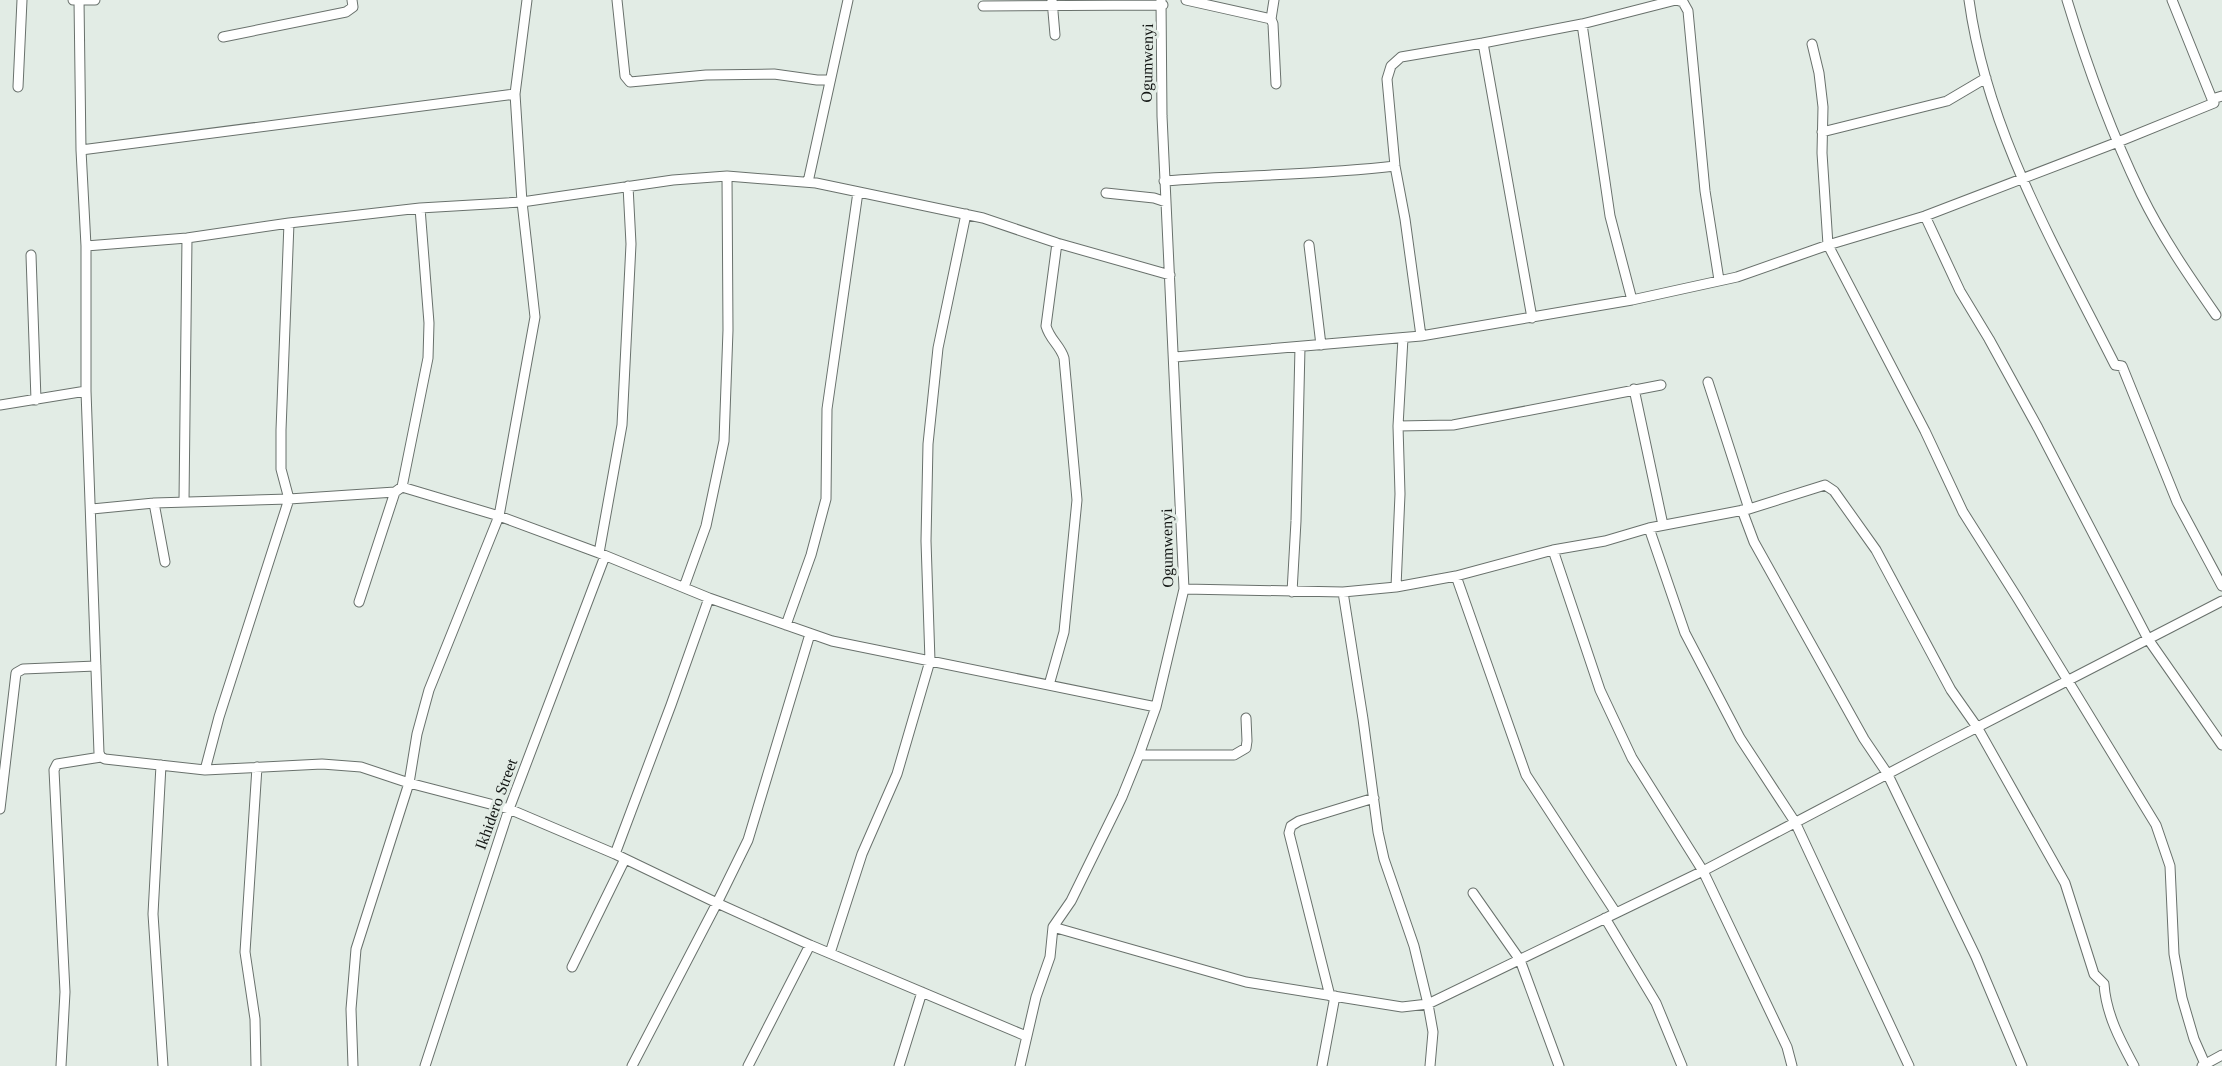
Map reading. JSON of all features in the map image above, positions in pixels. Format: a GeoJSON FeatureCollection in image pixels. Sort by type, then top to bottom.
{"type":"FeatureCollection","features":[{"type":"Feature","properties":{"kind":"street"},"geometry":{"type":"LineString","coordinates":[[18,87],[22,0]]}},
{"type":"Feature","properties":{"kind":"street"},"geometry":{"type":"LineString","coordinates":[[73,0],[95,0]]}},
{"type":"Feature","properties":{"kind":"street"},"geometry":{"type":"LineString","coordinates":[[79,0],[81,150],[86,246],[86,391],[99,753],[101,757]]}},
{"type":"Feature","properties":{"kind":"street"},"geometry":{"type":"LineString","coordinates":[[223,37],[346,12],[352,7],[352,0]]}},
{"type":"Feature","properties":{"kind":"street"},"geometry":{"type":"LineString","coordinates":[[353,1066],[351,1009],[356,949],[409,783],[417,734],[429,690],[499,516],[535,317],[522,202],[515,94],[527,0]]}},
{"type":"Feature","properties":{"kind":"street"},"geometry":{"type":"LineString","coordinates":[[617,0],[625,76],[630,82],[706,75],[774,74],[830,80]]}},
{"type":"Feature","properties":{"kind":"street"},"geometry":{"type":"LineString","coordinates":[[808,182],[848,0]]}},
{"type":"Feature","properties":{"kind":"street"},"geometry":{"type":"LineString","coordinates":[[1186,0],[1271,19]]}},
{"type":"Feature","properties":{"kind":"street"},"geometry":{"type":"LineString","coordinates":[[1274,0],[1271,19],[1276,84]]}},
{"type":"Feature","properties":{"kind":"street"},"geometry":{"type":"LineString","coordinates":[[1421,336],[1405,219],[1395,166],[1387,80],[1391,66],[1401,57],[1582,24],[1676,0],[1683,2],[1688,11],[1705,191],[1719,280]]}},
{"type":"Feature","properties":{"kind":"street"},"geometry":{"type":"LineString","coordinates":[[1969,0],[1986,78],[2021,178],[2115,364],[2122,366],[2177,502],[2222,586]]}},
{"type":"Feature","properties":{"kind":"street"},"geometry":{"type":"LineString","coordinates":[[2067,0],[2118,142],[2141,194],[2169,244],[2216,315]]}},
{"type":"Feature","properties":{"kind":"street"},"geometry":{"type":"LineString","coordinates":[[1175,357],[1421,336],[1632,300],[1737,277],[1828,245],[1925,216],[2214,103],[2172,0]]}},
{"type":"Feature","properties":{"kind":"street"},"geometry":{"type":"LineString","coordinates":[[983,6],[1052,2],[1162,3]]}},
{"type":"Feature","properties":{"kind":"street"},"geometry":{"type":"LineString","coordinates":[[1052,2],[1055,35]]}},
{"type":"Feature","properties":{"kind":"street","name":"Ogumwenyi"},"geometry":{"type":"LineString","coordinates":[[1023,1066],[1026,1036],[1050,957],[1053,927],[1071,901],[1122,797],[1139,755],[1156,707],[1184,589],[1175,357],[1164,181],[1162,3]]}},
{"type":"Feature","properties":{"kind":"street"},"geometry":{"type":"LineString","coordinates":[[1582,24],[1610,216],[1632,300]]}},
{"type":"Feature","properties":{"kind":"street"},"geometry":{"type":"LineString","coordinates":[[1483,43],[1532,318]]}},
{"type":"Feature","properties":{"kind":"street"},"geometry":{"type":"LineString","coordinates":[[1812,44],[1819,73],[1823,107],[1822,132],[1828,245],[1925,431],[1963,512],[2156,825],[2170,866],[2174,954],[2182,998],[2204,1065],[2222,1055]]}},
{"type":"Feature","properties":{"kind":"street"},"geometry":{"type":"LineString","coordinates":[[1822,132],[1947,101],[1986,78]]}},
{"type":"Feature","properties":{"kind":"street"},"geometry":{"type":"LineString","coordinates":[[81,150],[515,94]]}},
{"type":"Feature","properties":{"kind":"street"},"geometry":{"type":"LineString","coordinates":[[2212,99],[2222,96]]}},
{"type":"Feature","properties":{"kind":"street"},"geometry":{"type":"LineString","coordinates":[[1164,181],[1262,174],[1343,172],[1395,166]]}},
{"type":"Feature","properties":{"kind":"street"},"geometry":{"type":"LineString","coordinates":[[86,246],[187,238],[289,223],[420,208],[522,202],[673,180],[727,176],[808,182],[966,214],[1170,275]]}},
{"type":"Feature","properties":{"kind":"street"},"geometry":{"type":"LineString","coordinates":[[684,587],[706,526],[724,441],[728,330],[727,176]]}},
{"type":"Feature","properties":{"kind":"street","name":"Ikhidero Street"},"geometry":{"type":"LineString","coordinates":[[425,1066],[509,809],[602,554],[622,425],[631,244],[628,186]]}},
{"type":"Feature","properties":{"kind":"street"},"geometry":{"type":"LineString","coordinates":[[786,625],[811,555],[826,499],[827,409],[858,192]]}},
{"type":"Feature","properties":{"kind":"street"},"geometry":{"type":"LineString","coordinates":[[1106,193],[1154,198],[1166,202]]}},
{"type":"Feature","properties":{"kind":"street"},"geometry":{"type":"LineString","coordinates":[[359,602],[399,490],[428,358],[429,323],[420,208]]}},
{"type":"Feature","properties":{"kind":"street"},"geometry":{"type":"LineString","coordinates":[[830,953],[862,854],[897,774],[930,661],[926,541],[928,444],[938,348],[966,214]]}},
{"type":"Feature","properties":{"kind":"street"},"geometry":{"type":"LineString","coordinates":[[1925,216],[1960,291],[2038,428],[2148,639],[2222,745]]}},
{"type":"Feature","properties":{"kind":"street"},"geometry":{"type":"LineString","coordinates":[[205,770],[219,717],[289,500],[281,469],[281,430],[289,223]]}},
{"type":"Feature","properties":{"kind":"street"},"geometry":{"type":"LineString","coordinates":[[184,502],[187,238]]}},
{"type":"Feature","properties":{"kind":"street"},"geometry":{"type":"LineString","coordinates":[[1049,685],[1064,632],[1077,500],[1064,358],[1060,346],[1049,338],[1046,326],[1057,243]]}},
{"type":"Feature","properties":{"kind":"street"},"geometry":{"type":"LineString","coordinates":[[1309,245],[1321,345]]}},
{"type":"Feature","properties":{"kind":"street"},"geometry":{"type":"LineString","coordinates":[[31,255],[36,400]]}},
{"type":"Feature","properties":{"kind":"street"},"geometry":{"type":"LineString","coordinates":[[1396,587],[1400,494],[1398,426],[1403,338]]}},
{"type":"Feature","properties":{"kind":"street"},"geometry":{"type":"LineString","coordinates":[[1292,592],[1300,347]]}},
{"type":"Feature","properties":{"kind":"street"},"geometry":{"type":"LineString","coordinates":[[1708,382],[1754,542],[1864,739],[1887,773],[1976,957],[2022,1066]]}},
{"type":"Feature","properties":{"kind":"street"},"geometry":{"type":"LineString","coordinates":[[1398,426],[1453,425],[1661,385]]}},
{"type":"Feature","properties":{"kind":"street"},"geometry":{"type":"LineString","coordinates":[[1634,389],[1663,525]]}},
{"type":"Feature","properties":{"kind":"street"},"geometry":{"type":"LineString","coordinates":[[0,405],[86,391]]}},
{"type":"Feature","properties":{"kind":"street"},"geometry":{"type":"LineString","coordinates":[[1184,589],[1343,592],[1396,587],[1456,576],[1553,550],[1605,541],[1649,528],[1746,510],[1825,485],[1834,491],[1876,550],[1951,690],[1977,727],[2065,883],[2094,974],[2104,984],[2105,1003],[2118,1036],[2134,1066]]}},
{"type":"Feature","properties":{"kind":"street"},"geometry":{"type":"LineString","coordinates":[[92,509],[153,503],[289,500],[399,490],[499,516],[602,554],[709,598],[810,634],[856,647],[1156,707]]}},
{"type":"Feature","properties":{"kind":"street"},"geometry":{"type":"LineString","coordinates":[[153,503],[165,562]]}},
{"type":"Feature","properties":{"kind":"street"},"geometry":{"type":"LineString","coordinates":[[1649,528],[1685,633],[1740,738],[1795,822],[1909,1066]]}},
{"type":"Feature","properties":{"kind":"street"},"geometry":{"type":"LineString","coordinates":[[1553,550],[1600,690],[1632,758],[1702,871],[1787,1047],[1792,1066]]}},
{"type":"Feature","properties":{"kind":"street"},"geometry":{"type":"LineString","coordinates":[[1456,576],[1526,775],[1616,913]]}},
{"type":"Feature","properties":{"kind":"street"},"geometry":{"type":"LineString","coordinates":[[1343,592],[1378,832],[1384,859],[1414,946],[1428,1004],[1433,1032],[1430,1066]]}},
{"type":"Feature","properties":{"kind":"street"},"geometry":{"type":"LineString","coordinates":[[615,854],[709,598]]}},
{"type":"Feature","properties":{"kind":"street"},"geometry":{"type":"LineString","coordinates":[[1053,927],[1246,982],[1402,1007],[1428,1004],[1702,871],[2222,601]]}},
{"type":"Feature","properties":{"kind":"street"},"geometry":{"type":"LineString","coordinates":[[632,1066],[748,840],[810,634]]}},
{"type":"Feature","properties":{"kind":"street"},"geometry":{"type":"LineString","coordinates":[[0,809],[16,673],[23,669],[96,666]]}},
{"type":"Feature","properties":{"kind":"street"},"geometry":{"type":"LineString","coordinates":[[1139,755],[1234,755],[1246,748],[1246,718]]}},
{"type":"Feature","properties":{"kind":"street"},"geometry":{"type":"LineString","coordinates":[[61,1066],[65,992],[54,770],[57,764],[101,757],[205,770],[322,764],[361,767],[409,783],[509,809],[615,854],[810,945],[1026,1036]]}},
{"type":"Feature","properties":{"kind":"street"},"geometry":{"type":"LineString","coordinates":[[161,765],[153,914],[163,1066]]}},
{"type":"Feature","properties":{"kind":"street"},"geometry":{"type":"LineString","coordinates":[[256,1066],[255,1019],[245,952],[257,767]]}},
{"type":"Feature","properties":{"kind":"street"},"geometry":{"type":"LineString","coordinates":[[1322,1066],[1332,996],[1289,833],[1291,826],[1299,821],[1374,798]]}},
{"type":"Feature","properties":{"kind":"street"},"geometry":{"type":"LineString","coordinates":[[572,967],[625,859]]}},
{"type":"Feature","properties":{"kind":"street"},"geometry":{"type":"LineString","coordinates":[[1473,892],[1520,960],[1559,1066]]}},
{"type":"Feature","properties":{"kind":"street"},"geometry":{"type":"LineString","coordinates":[[1605,918],[1656,1003],[1682,1066]]}},
{"type":"Feature","properties":{"kind":"street"},"geometry":{"type":"LineString","coordinates":[[748,1066],[810,945]]}},
{"type":"Feature","properties":{"kind":"street"},"geometry":{"type":"LineString","coordinates":[[899,1066],[922,992]]}}]}
